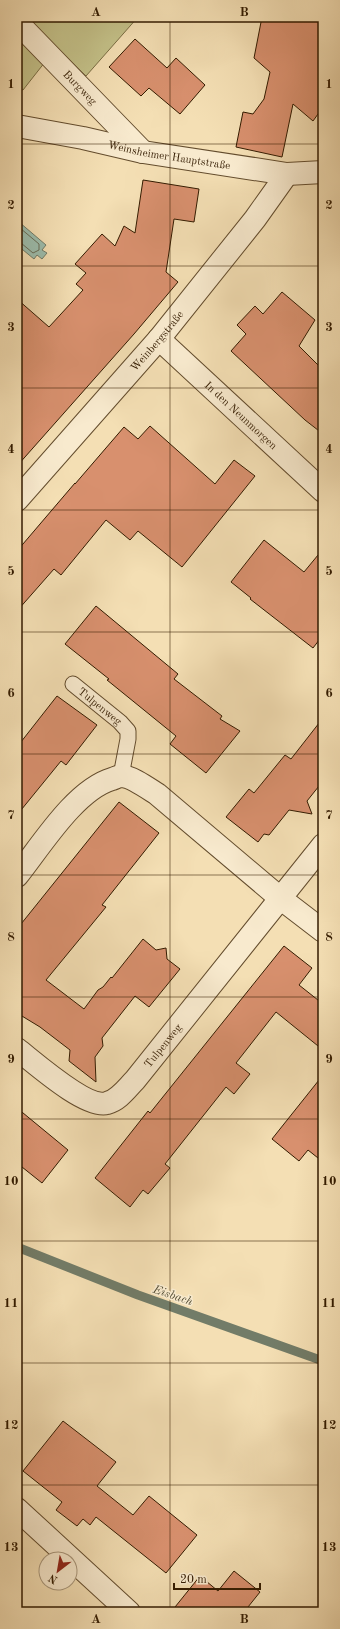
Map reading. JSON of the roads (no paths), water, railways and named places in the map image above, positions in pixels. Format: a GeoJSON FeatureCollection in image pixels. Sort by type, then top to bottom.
{"type":"FeatureCollection","features":[{"type":"Feature","properties":{"kind":"street","name":"Burgweg"},"geometry":{"type":"LineString","coordinates":[[17,22],[143,152]]}},
{"type":"Feature","properties":{"kind":"street","name":"Weinsheimer Hauptstraße"},"geometry":{"type":"LineString","coordinates":[[17,126],[83,138],[143,152],[287,174],[322,168]]}},
{"type":"Feature","properties":{"kind":"street","name":"Weinbergstraße"},"geometry":{"type":"LineString","coordinates":[[17,500],[159,339],[255,219],[287,174]]}},
{"type":"Feature","properties":{"kind":"street","name":"In den Neunmorgen"},"geometry":{"type":"LineString","coordinates":[[159,339],[323,491]]}},
{"type":"Feature","properties":{"kind":"street"},"geometry":{"type":"LineString","coordinates":[[17,876],[63,817],[84,795],[102,782],[121,776],[139,783],[157,794],[280,898],[323,931]]}},
{"type":"Feature","properties":{"kind":"street","name":"Tulpenweg"},"geometry":{"type":"LineString","coordinates":[[17,1049],[74,1093],[93,1102],[107,1104],[120,1096],[140,1074],[323,845]]}},
{"type":"Feature","properties":{"kind":"street"},"geometry":{"type":"LineString","coordinates":[[17,1509],[129,1612]]}},
{"type":"Feature","properties":{"kind":"lane","name":"Tulpenweg"},"geometry":{"type":"LineString","coordinates":[[73,684],[120,722],[128,731],[128,739],[121,776]]}},
{"type":"Feature","properties":{"kind":"water"},"geometry":{"type":"Polygon","coordinates":[[[19,222],[46,245],[42,250],[47,253],[42,259],[37,255],[34,259],[17,245],[17,225],[19,222]]]}},
{"type":"Feature","properties":{"kind":"waterway","name":"Eisbach"},"geometry":{"type":"LineString","coordinates":[[17,1247],[138,1295],[323,1361]]}}]}
